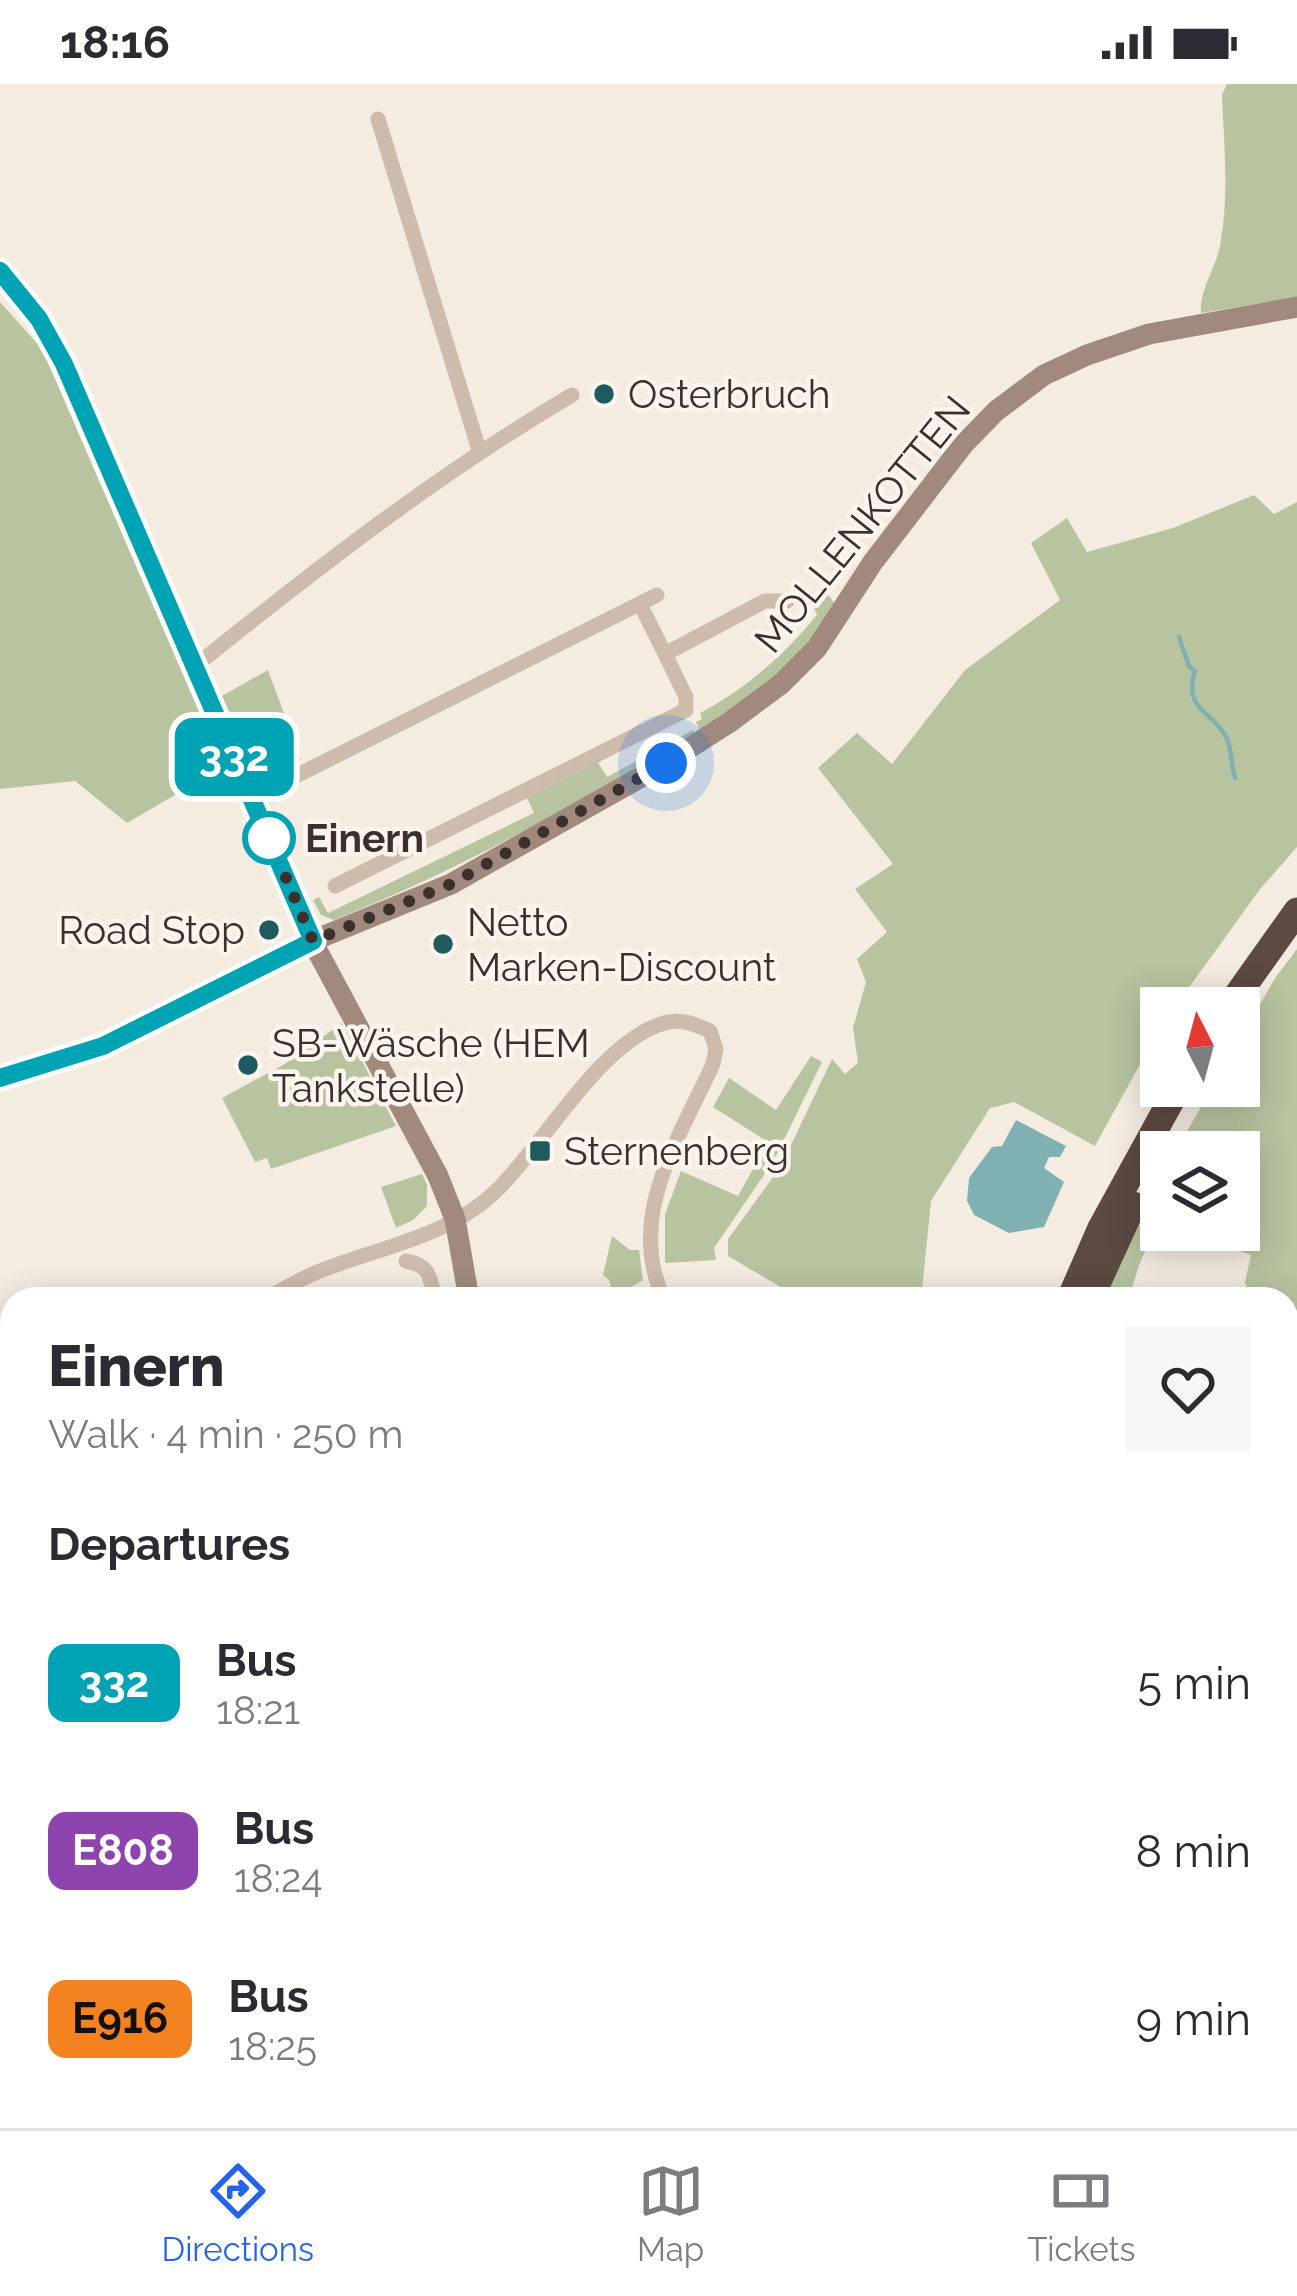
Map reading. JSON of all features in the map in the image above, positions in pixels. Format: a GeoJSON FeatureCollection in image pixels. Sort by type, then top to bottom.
{"type":"FeatureCollection","features":[{"type":"Feature","properties":{"kind":"highway"},"geometry":{"type":"LineString","coordinates":[[1243,987],[1297,911]]}},
{"type":"Feature","properties":{"kind":"highway"},"geometry":{"type":"LineString","coordinates":[[1260,991],[1297,939]]}},
{"type":"Feature","properties":{"kind":"highway"},"geometry":{"type":"LineString","coordinates":[[1075,1287],[1101,1228],[1167,1107]]}},
{"type":"Feature","properties":{"kind":"highway"},"geometry":{"type":"LineString","coordinates":[[1096,1287],[1185,1107]]}},
{"type":"Feature","properties":{"kind":"main road"},"geometry":{"type":"LineString","coordinates":[[0,271],[57,350],[313,941],[421,1142],[455,1219],[468,1287]]}},
{"type":"Feature","properties":{"kind":"main road","name":"MOLLENKOTTEN"},"geometry":{"type":"LineString","coordinates":[[313,941],[451,884],[666,763],[759,702],[829,634],[873,562],[962,445],[1043,375],[1148,334],[1297,307]]}},
{"type":"Feature","properties":{"kind":"main road"},"geometry":{"type":"LineString","coordinates":[[0,1078],[103,1046],[313,941]]}},
{"type":"Feature","properties":{"kind":"street"},"geometry":{"type":"LineString","coordinates":[[378,119],[479,450]]}},
{"type":"Feature","properties":{"kind":"street"},"geometry":{"type":"LineString","coordinates":[[194,667],[339,552],[479,450],[572,395]]}},
{"type":"Feature","properties":{"kind":"street"},"geometry":{"type":"LineString","coordinates":[[252,798],[657,595]]}},
{"type":"Feature","properties":{"kind":"street"},"geometry":{"type":"LineString","coordinates":[[664,654],[765,602],[787,601]]}},
{"type":"Feature","properties":{"kind":"street"},"geometry":{"type":"LineString","coordinates":[[334,886],[686,710],[686,697],[640,604]]}},
{"type":"Feature","properties":{"kind":"street"},"geometry":{"type":"LineString","coordinates":[[289,1287],[455,1219],[495,1193],[565,1107],[635,1038],[656,1025],[692,1022],[710,1031],[716,1049],[650,1208],[648,1248],[658,1287]]}},
{"type":"Feature","properties":{"kind":"street"},"geometry":{"type":"LineString","coordinates":[[406,1261],[429,1271],[432,1287]]}},
{"type":"Feature","properties":{"kind":"green space"},"geometry":{"type":"Polygon","coordinates":[[[1227,84],[1297,84],[1297,297],[1201,313],[1223,222],[1222,95],[1227,84]]]}},
{"type":"Feature","properties":{"kind":"green space"},"geometry":{"type":"Polygon","coordinates":[[[0,302],[42,349],[223,767],[127,823],[75,781],[0,789],[0,302]]]}},
{"type":"Feature","properties":{"kind":"green space"},"geometry":{"type":"Polygon","coordinates":[[[1254,495],[1274,514],[1297,502],[1297,847],[1189,987],[1140,987],[1140,1064],[1095,1146],[1014,1102],[990,1108],[931,1201],[922,1287],[781,1287],[728,1256],[728,1239],[781,1166],[832,1059],[845,1074],[858,1063],[853,1028],[866,982],[857,959],[887,932],[855,889],[893,864],[818,768],[857,733],[892,764],[965,670],[1060,600],[1031,543],[1067,518],[1087,552],[1173,528],[1254,495]]]}},
{"type":"Feature","properties":{"kind":"green space"},"geometry":{"type":"Polygon","coordinates":[[[823,588],[836,605],[808,642],[758,690],[700,730],[696,722],[702,719],[700,713],[749,682],[817,615],[814,607],[822,602],[817,591],[823,588]]]}},
{"type":"Feature","properties":{"kind":"green space"},"geometry":{"type":"Polygon","coordinates":[[[268,670],[301,760],[259,779],[222,696],[268,670]]]}},
{"type":"Feature","properties":{"kind":"green space"},"geometry":{"type":"Polygon","coordinates":[[[693,730],[695,734],[563,810],[381,900],[334,920],[321,915],[313,900],[319,897],[328,913],[534,813],[526,796],[597,761],[607,777],[693,730]]]}},
{"type":"Feature","properties":{"kind":"green space"},"geometry":{"type":"Polygon","coordinates":[[[1297,949],[1297,1287],[1246,1287],[1245,1282],[1251,1255],[1240,1251],[1260,1251],[1260,1131],[1187,1131],[1201,1107],[1260,1107],[1260,1004],[1297,949]]]}},
{"type":"Feature","properties":{"kind":"green space"},"geometry":{"type":"Polygon","coordinates":[[[342,1023],[396,1126],[271,1169],[267,1158],[255,1162],[222,1098],[283,1065],[342,1023]]]}},
{"type":"Feature","properties":{"kind":"green space"},"geometry":{"type":"Polygon","coordinates":[[[811,1056],[822,1062],[773,1162],[714,1248],[716,1260],[665,1263],[665,1214],[681,1171],[738,1196],[768,1142],[713,1107],[729,1078],[776,1110],[811,1056]]]}},
{"type":"Feature","properties":{"kind":"green space"},"geometry":{"type":"Polygon","coordinates":[[[422,1174],[427,1206],[396,1228],[381,1187],[422,1174]]]}},
{"type":"Feature","properties":{"kind":"green space"},"geometry":{"type":"Polygon","coordinates":[[[1140,1213],[1140,1251],[1146,1251],[1132,1287],[1103,1287],[1140,1213]]]}},
{"type":"Feature","properties":{"kind":"green space"},"geometry":{"type":"Polygon","coordinates":[[[612,1236],[630,1250],[639,1250],[643,1280],[631,1287],[611,1287],[603,1275],[612,1236]]]}},
{"type":"Feature","properties":{"kind":"water"},"geometry":{"type":"Polygon","coordinates":[[[1016,1120],[1066,1146],[1060,1157],[1049,1157],[1044,1168],[1064,1182],[1044,1227],[1009,1233],[974,1215],[967,1201],[969,1178],[992,1147],[1002,1146],[1016,1120]]]}},
{"type":"Feature","properties":{"kind":"waterway"},"geometry":{"type":"LineString","coordinates":[[1179,637],[1195,671],[1196,703],[1227,739],[1235,778]]}},
{"type":"Feature","properties":{"kind":"bus line","name":"332"},"geometry":{"type":"LineString","coordinates":[[0,271],[39,319],[64,364],[313,941],[103,1046],[0,1078]]}},
{"type":"Feature","properties":{"kind":"place","name":"Osterbruch"},"geometry":{"type":"Point","coordinates":[604,394]}},
{"type":"Feature","properties":{"kind":"place","name":"Einern"},"geometry":{"type":"Point","coordinates":[269,838]}},
{"type":"Feature","properties":{"kind":"place","name":"Road Stop"},"geometry":{"type":"Point","coordinates":[269,930]}},
{"type":"Feature","properties":{"kind":"place","name":"Netto Marken-Discount"},"geometry":{"type":"Point","coordinates":[443,944]}},
{"type":"Feature","properties":{"kind":"place","name":"SB-Wäsche (HEM Tankstelle)"},"geometry":{"type":"Point","coordinates":[248,1065]}},
{"type":"Feature","properties":{"kind":"place","name":"Sternenberg"},"geometry":{"type":"Point","coordinates":[540,1151]}},
{"type":"Feature","properties":{"kind":"route"},"geometry":{"type":"LineString","coordinates":[[269,838],[313,941],[451,884],[666,763]]}}]}
